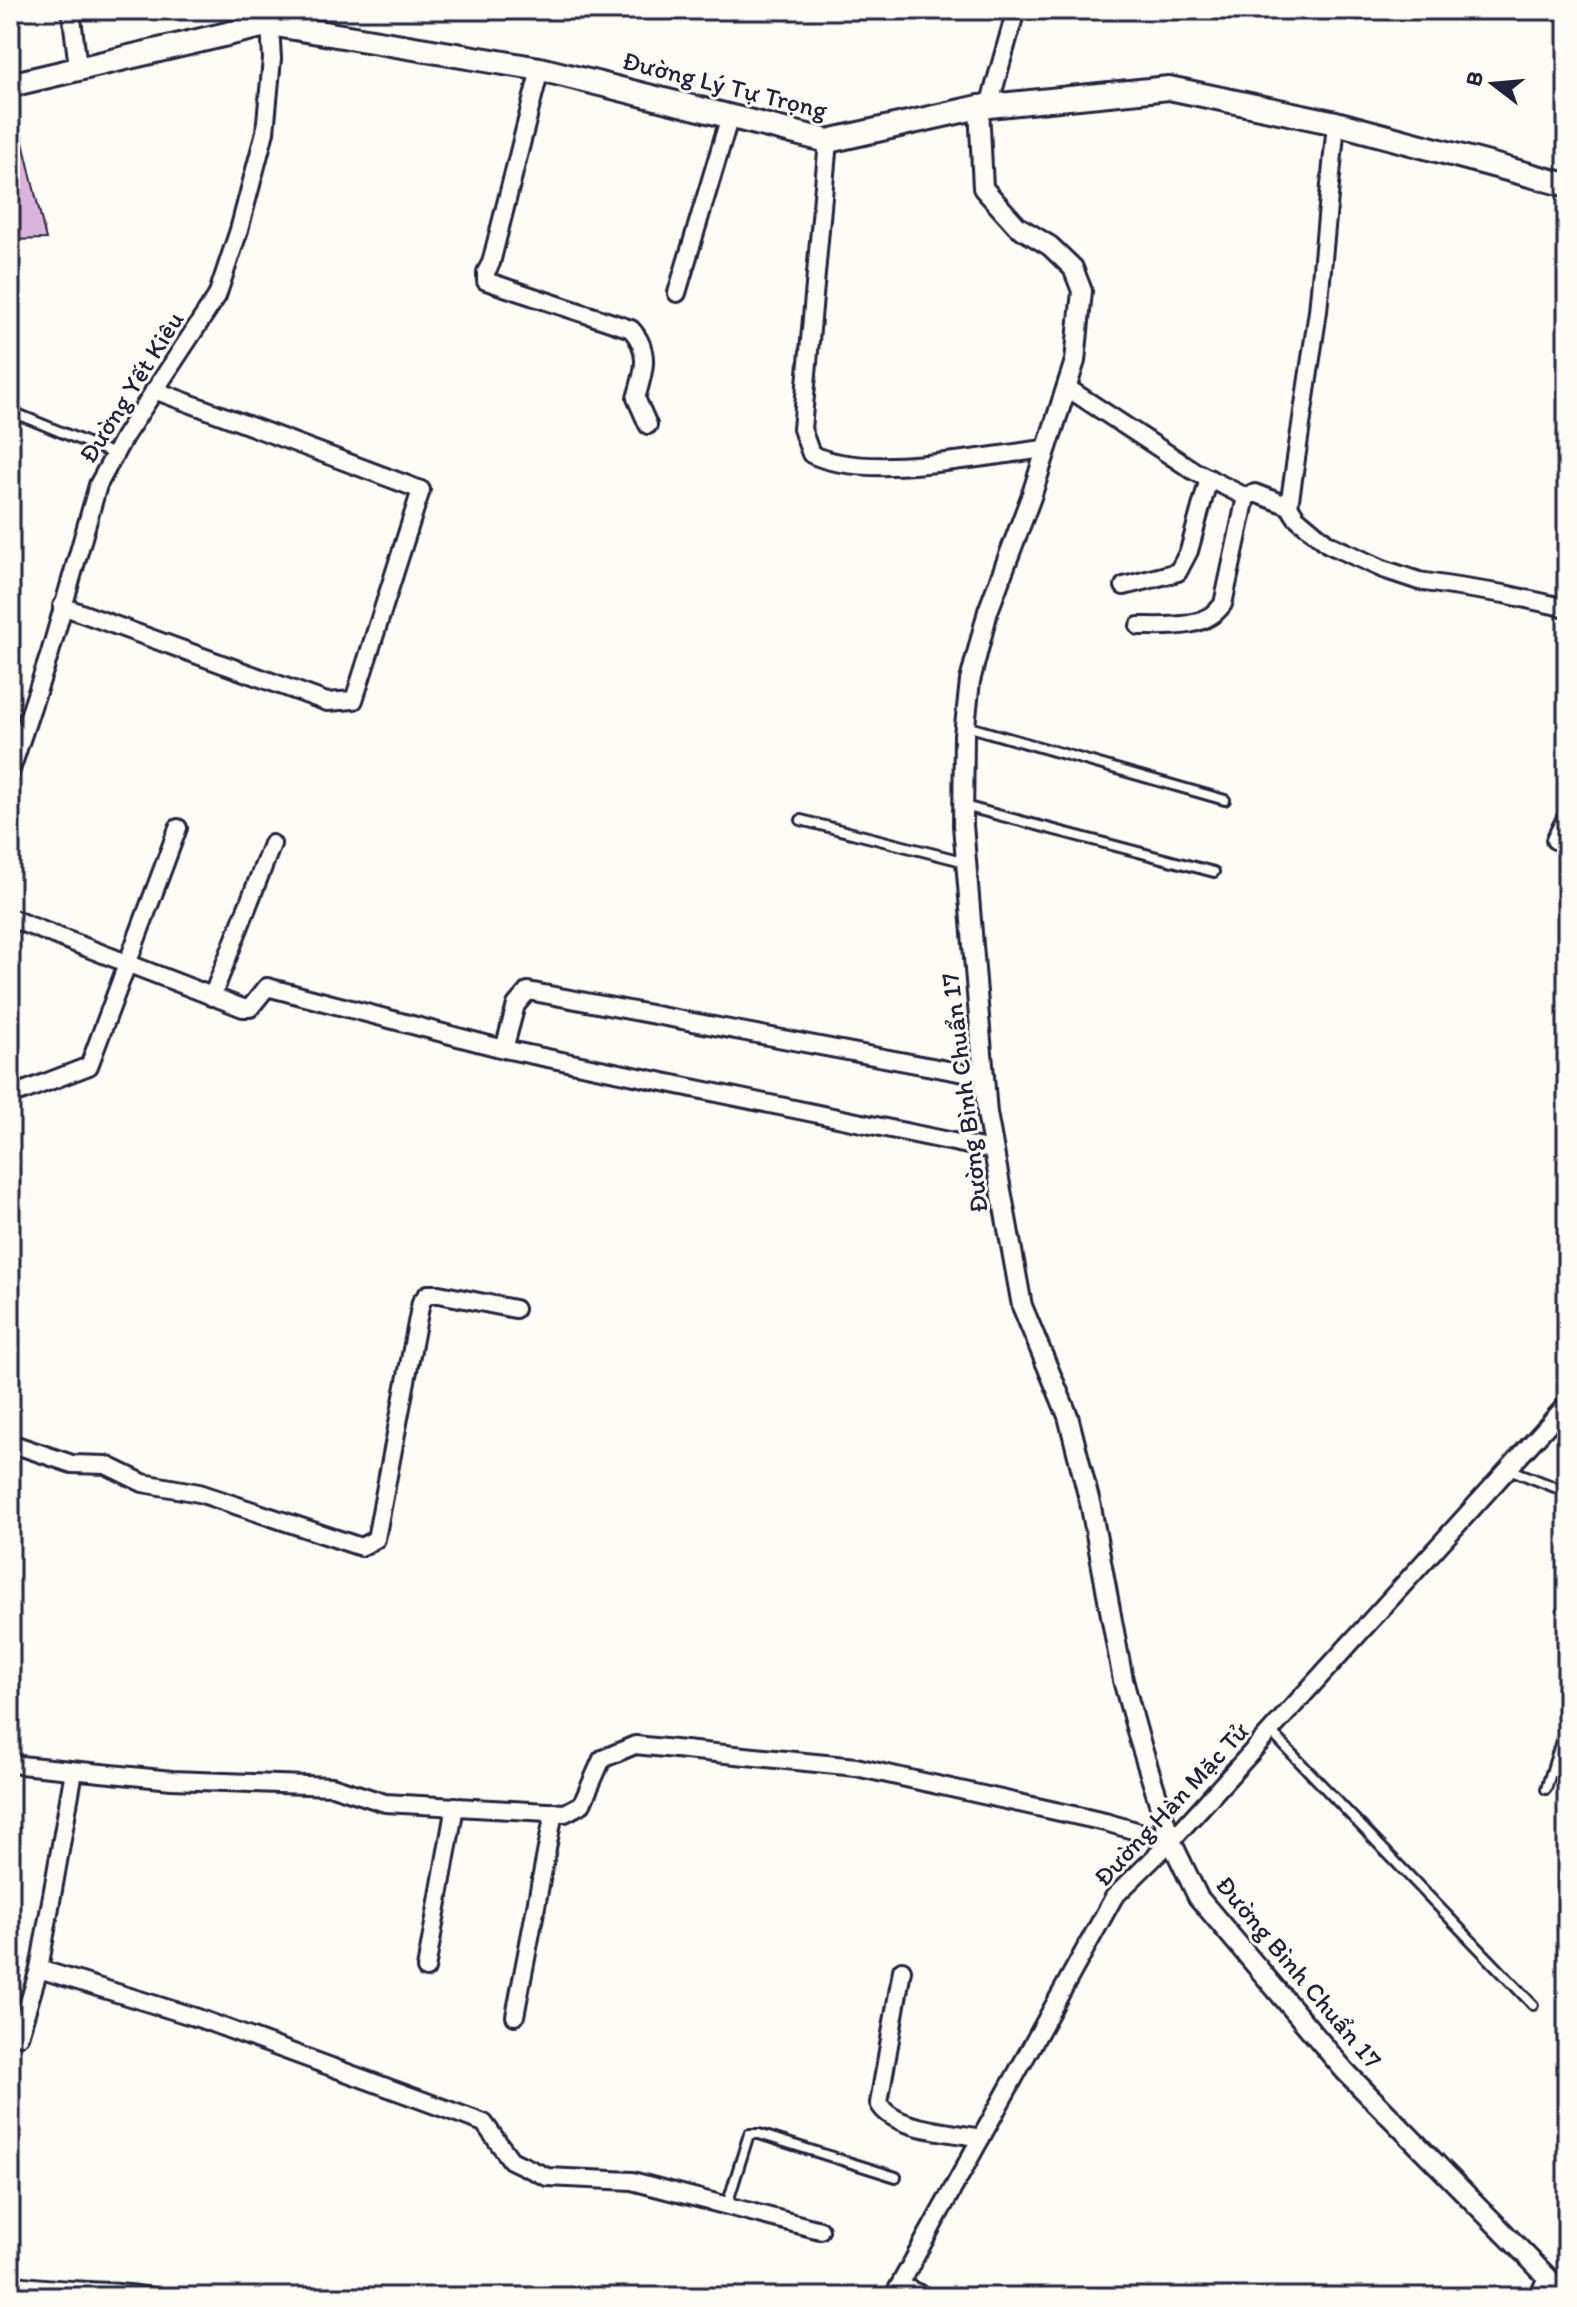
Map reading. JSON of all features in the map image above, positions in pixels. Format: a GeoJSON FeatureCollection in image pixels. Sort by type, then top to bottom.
{"type":"FeatureCollection","features":[{"type":"Feature","properties":{"kind":"main road","name":"Đường Lý Tự Trọng"},"geometry":{"type":"LineString","coordinates":[[10,85],[271,17],[540,69],[828,141],[984,106],[1161,88],[1200,92],[1336,123],[1567,185]]}},
{"type":"Feature","properties":{"kind":"street"},"geometry":{"type":"LineString","coordinates":[[71,10],[78,67]]}},
{"type":"Feature","properties":{"kind":"street"},"geometry":{"type":"LineString","coordinates":[[984,106],[1016,10]]}},
{"type":"Feature","properties":{"kind":"street","name":"Đường Yết Kiêu"},"geometry":{"type":"LineString","coordinates":[[10,773],[98,485],[154,390],[217,296],[239,230],[265,132],[272,59],[271,17]]}},
{"type":"Feature","properties":{"kind":"street"},"geometry":{"type":"LineString","coordinates":[[540,69],[486,281],[631,329],[643,342],[645,369],[636,398],[648,425]]}},
{"type":"Feature","properties":{"kind":"street","name":"Đường Bình Chuẩn 17"},"geometry":{"type":"LineString","coordinates":[[984,106],[983,188],[1017,226],[1050,246],[1073,268],[1082,291],[1080,328],[1066,387],[980,638],[965,726],[963,805],[992,1150],[1022,1306],[1068,1416],[1091,1507],[1123,1680],[1171,1841],[1198,1897],[1345,2071],[1543,2276],[1567,2297]]}},
{"type":"Feature","properties":{"kind":"street"},"geometry":{"type":"LineString","coordinates":[[677,293],[730,116]]}},
{"type":"Feature","properties":{"kind":"street"},"geometry":{"type":"LineString","coordinates":[[1289,506],[1318,311],[1336,123]]}},
{"type":"Feature","properties":{"kind":"street"},"geometry":{"type":"LineString","coordinates":[[828,141],[802,429],[811,454],[832,464],[887,466],[1045,449]]}},
{"type":"Feature","properties":{"kind":"street"},"geometry":{"type":"LineString","coordinates":[[1066,387],[1209,478],[1246,497]]}},
{"type":"Feature","properties":{"kind":"street"},"geometry":{"type":"LineString","coordinates":[[62,606],[327,702],[354,700],[421,490],[154,390]]}},
{"type":"Feature","properties":{"kind":"street"},"geometry":{"type":"LineString","coordinates":[[1124,586],[1178,572],[1189,551],[1209,478]]}},
{"type":"Feature","properties":{"kind":"street"},"geometry":{"type":"LineString","coordinates":[[1246,497],[1255,493],[1289,506],[1296,517],[1328,544],[1383,569],[1419,581],[1504,594],[1567,608]]}},
{"type":"Feature","properties":{"kind":"street"},"geometry":{"type":"LineString","coordinates":[[1139,626],[1196,623],[1216,614],[1223,604],[1246,497]]}},
{"type":"Feature","properties":{"kind":"street"},"geometry":{"type":"LineString","coordinates":[[1555,840],[1567,816]]}},
{"type":"Feature","properties":{"kind":"street"},"geometry":{"type":"LineString","coordinates":[[10,1089],[21,1092],[89,1066],[178,828]]}},
{"type":"Feature","properties":{"kind":"street"},"geometry":{"type":"LineString","coordinates":[[212,997],[272,844]]}},
{"type":"Feature","properties":{"kind":"street"},"geometry":{"type":"LineString","coordinates":[[10,918],[125,965],[250,1008],[267,987],[504,1049],[992,1150]]}},
{"type":"Feature","properties":{"kind":"street"},"geometry":{"type":"LineString","coordinates":[[504,1049],[516,1005],[528,991],[985,1077]]}},
{"type":"Feature","properties":{"kind":"street"},"geometry":{"type":"LineString","coordinates":[[10,1443],[72,1464],[106,1465],[143,1483],[199,1493],[361,1547],[376,1539],[421,1302],[428,1294],[439,1294],[515,1309]]}},
{"type":"Feature","properties":{"kind":"street","name":"Đường Hàn Mặc Tử"},"geometry":{"type":"LineString","coordinates":[[897,2290],[1114,1897],[1171,1841],[1567,1404]]}},
{"type":"Feature","properties":{"kind":"street"},"geometry":{"type":"LineString","coordinates":[[10,1764],[172,1780],[332,1786],[385,1803],[565,1813],[582,1804],[602,1759],[635,1745],[856,1767],[1105,1822],[1171,1841]]}},
{"type":"Feature","properties":{"kind":"street"},"geometry":{"type":"LineString","coordinates":[[10,2034],[19,2036],[39,1969],[74,1771]]}},
{"type":"Feature","properties":{"kind":"street"},"geometry":{"type":"LineString","coordinates":[[426,1969],[455,1806]]}},
{"type":"Feature","properties":{"kind":"street"},"geometry":{"type":"LineString","coordinates":[[515,2016],[554,1812]]}},
{"type":"Feature","properties":{"kind":"street"},"geometry":{"type":"LineString","coordinates":[[39,1969],[198,2018],[484,2123],[511,2160],[547,2177],[632,2181],[820,2230]]}},
{"type":"Feature","properties":{"kind":"street"},"geometry":{"type":"LineString","coordinates":[[902,1970],[879,2103],[882,2109],[903,2124],[981,2138]]}},
{"type":"Feature","properties":{"kind":"street"},"geometry":{"type":"LineString","coordinates":[[10,2284],[51,2291],[152,2297]]}},
{"type":"Feature","properties":{"kind":"lane"},"geometry":{"type":"LineString","coordinates":[[15,413],[115,455]]}},
{"type":"Feature","properties":{"kind":"lane"},"geometry":{"type":"LineString","coordinates":[[965,726],[1225,800]]}},
{"type":"Feature","properties":{"kind":"lane"},"geometry":{"type":"LineString","coordinates":[[963,805],[1214,872]]}},
{"type":"Feature","properties":{"kind":"lane"},"geometry":{"type":"LineString","coordinates":[[801,820],[967,863]]}},
{"type":"Feature","properties":{"kind":"lane"},"geometry":{"type":"LineString","coordinates":[[1508,1469],[1567,1492]]}},
{"type":"Feature","properties":{"kind":"lane"},"geometry":{"type":"LineString","coordinates":[[1546,1789],[1567,1722]]}},
{"type":"Feature","properties":{"kind":"lane"},"geometry":{"type":"LineString","coordinates":[[1270,1731],[1533,2005]]}},
{"type":"Feature","properties":{"kind":"lane"},"geometry":{"type":"LineString","coordinates":[[727,2205],[749,2134],[896,2177]]}},
{"type":"Feature","properties":{"kind":"lane"},"geometry":{"type":"LineString","coordinates":[[1534,2297],[1543,2276]]}},
{"type":"Feature","properties":{"kind":"lane"},"geometry":{"type":"LineString","coordinates":[[897,2290],[936,2297]]}},
{"type":"Feature","properties":{"kind":"building"},"geometry":{"type":"Polygon","coordinates":[[[16,113],[46,239],[10,240],[10,114],[16,113]]]}}]}
